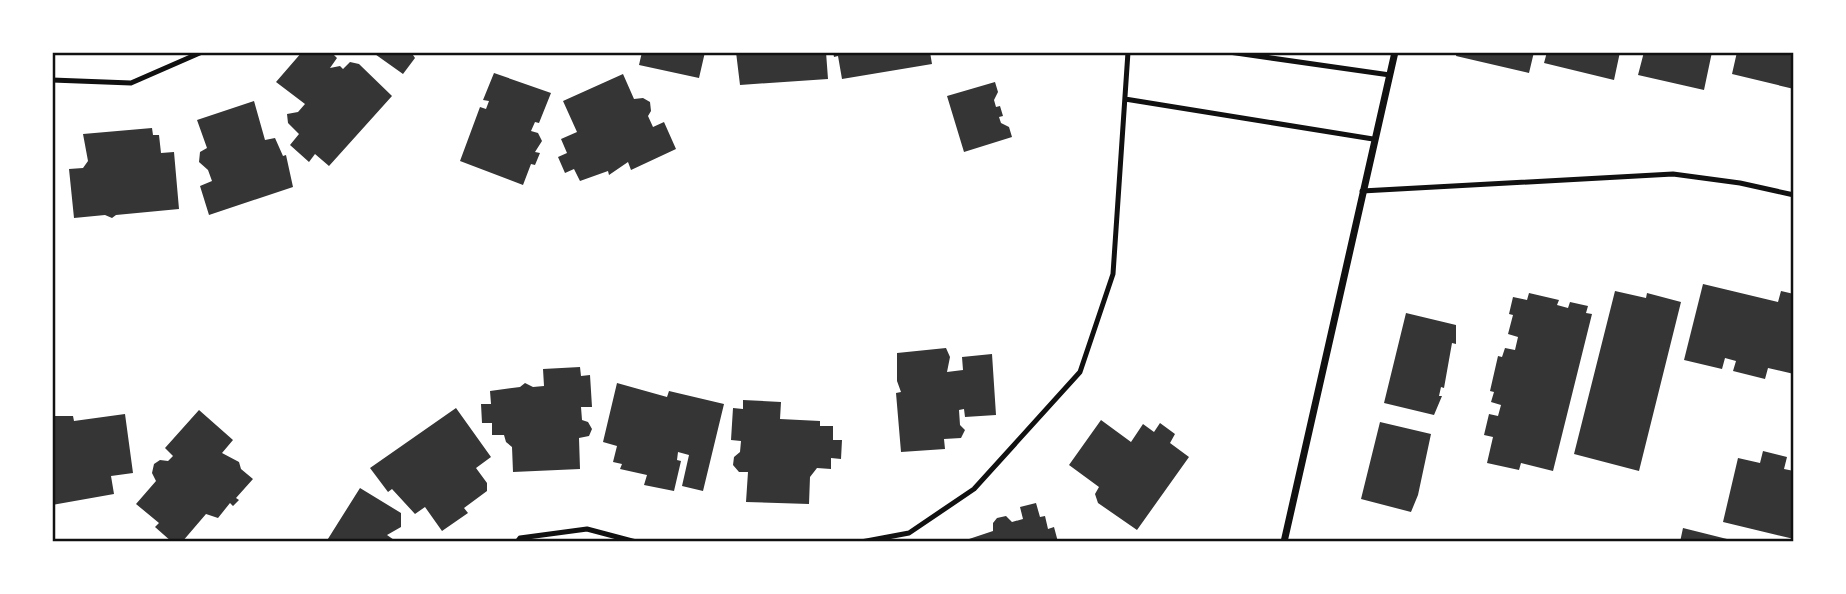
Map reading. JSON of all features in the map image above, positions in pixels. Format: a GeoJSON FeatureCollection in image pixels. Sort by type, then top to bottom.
{"type":"FeatureCollection","features":[{"type":"Feature","properties":{"kind":"street"},"geometry":{"type":"LineString","coordinates":[[1283,541],[1395,52]]}},
{"type":"Feature","properties":{"kind":"lane"},"geometry":{"type":"LineString","coordinates":[[52,80],[131,83],[202,52]]}},
{"type":"Feature","properties":{"kind":"lane"},"geometry":{"type":"LineString","coordinates":[[861,541],[909,533],[974,489],[1080,372],[1112,274],[1128,52]]}},
{"type":"Feature","properties":{"kind":"lane"},"geometry":{"type":"LineString","coordinates":[[1229,52],[1390,75]]}},
{"type":"Feature","properties":{"kind":"lane"},"geometry":{"type":"LineString","coordinates":[[1125,99],[1373,139]]}},
{"type":"Feature","properties":{"kind":"lane"},"geometry":{"type":"LineString","coordinates":[[1362,191],[1674,174],[1740,183],[1794,195]]}},
{"type":"Feature","properties":{"kind":"lane"},"geometry":{"type":"LineString","coordinates":[[517,541],[520,538],[586,529],[636,541]]}},
{"type":"Feature","properties":{"kind":"lane"},"geometry":{"type":"LineString","coordinates":[[909,533],[911,541]]}},
{"type":"Feature","properties":{"kind":"building"},"geometry":{"type":"Polygon","coordinates":[[[302,52],[331,52],[337,58],[330,68],[340,66],[343,69],[350,62],[359,64],[392,96],[329,166],[315,154],[309,162],[290,145],[299,134],[288,123],[287,114],[298,112],[305,104],[276,82],[302,52]]]}},
{"type":"Feature","properties":{"kind":"building"},"geometry":{"type":"Polygon","coordinates":[[[372,52],[411,52],[415,58],[403,74],[372,52]]]}},
{"type":"Feature","properties":{"kind":"building"},"geometry":{"type":"Polygon","coordinates":[[[642,52],[705,52],[699,78],[639,65],[642,52]]]}},
{"type":"Feature","properties":{"kind":"building"},"geometry":{"type":"Polygon","coordinates":[[[736,52],[826,52],[828,79],[740,85],[736,52]]]}},
{"type":"Feature","properties":{"kind":"building"},"geometry":{"type":"Polygon","coordinates":[[[833,52],[930,52],[932,64],[842,79],[838,56],[834,57],[833,52]]]}},
{"type":"Feature","properties":{"kind":"building"},"geometry":{"type":"Polygon","coordinates":[[[1457,52],[1534,52],[1529,73],[1456,56],[1457,52]]]}},
{"type":"Feature","properties":{"kind":"building"},"geometry":{"type":"Polygon","coordinates":[[[1547,52],[1620,52],[1614,80],[1544,63],[1547,52]]]}},
{"type":"Feature","properties":{"kind":"building"},"geometry":{"type":"Polygon","coordinates":[[[1644,52],[1712,52],[1704,90],[1638,75],[1644,52]]]}},
{"type":"Feature","properties":{"kind":"building"},"geometry":{"type":"Polygon","coordinates":[[[1737,52],[1794,52],[1794,89],[1732,74],[1737,52]]]}},
{"type":"Feature","properties":{"kind":"building"},"geometry":{"type":"Polygon","coordinates":[[[494,73],[551,93],[539,123],[535,122],[531,131],[538,133],[542,141],[535,152],[540,153],[535,165],[531,164],[523,185],[460,161],[480,107],[486,109],[489,101],[483,100],[494,73]]]}},
{"type":"Feature","properties":{"kind":"building"},"geometry":{"type":"Polygon","coordinates":[[[623,74],[634,99],[643,98],[650,102],[651,111],[648,116],[653,127],[664,122],[676,149],[631,170],[628,162],[609,175],[608,171],[580,181],[574,169],[565,173],[558,157],[567,153],[561,139],[577,132],[563,101],[623,74]]]}},
{"type":"Feature","properties":{"kind":"building"},"geometry":{"type":"Polygon","coordinates":[[[995,82],[998,92],[994,100],[996,107],[1000,106],[1003,116],[999,117],[1001,123],[1009,127],[1012,137],[964,152],[947,96],[995,82]]]}},
{"type":"Feature","properties":{"kind":"building"},"geometry":{"type":"Polygon","coordinates":[[[254,101],[265,140],[275,138],[283,156],[286,155],[293,187],[209,215],[200,186],[212,181],[208,170],[199,162],[200,152],[207,148],[197,120],[254,101]]]}},
{"type":"Feature","properties":{"kind":"building"},"geometry":{"type":"Polygon","coordinates":[[[152,128],[153,135],[159,135],[161,153],[174,152],[179,209],[116,215],[112,218],[105,215],[74,218],[69,169],[83,168],[88,161],[83,134],[152,128]]]}},
{"type":"Feature","properties":{"kind":"building"},"geometry":{"type":"Polygon","coordinates":[[[1703,284],[1778,302],[1781,291],[1794,294],[1794,374],[1768,368],[1765,379],[1733,371],[1736,361],[1725,358],[1722,369],[1684,360],[1703,284]]]}},
{"type":"Feature","properties":{"kind":"building"},"geometry":{"type":"Polygon","coordinates":[[[1615,291],[1646,298],[1647,293],[1681,302],[1639,471],[1574,454],[1615,291]]]}},
{"type":"Feature","properties":{"kind":"building"},"geometry":{"type":"Polygon","coordinates":[[[1529,293],[1559,300],[1557,305],[1568,308],[1570,302],[1588,306],[1586,313],[1592,314],[1553,471],[1521,463],[1519,470],[1487,463],[1493,437],[1484,435],[1489,414],[1498,416],[1501,405],[1491,402],[1494,392],[1490,391],[1498,356],[1502,357],[1505,348],[1515,350],[1518,337],[1508,334],[1513,315],[1509,314],[1513,297],[1527,300],[1529,293]]]}},
{"type":"Feature","properties":{"kind":"building"},"geometry":{"type":"Polygon","coordinates":[[[1406,313],[1456,325],[1456,344],[1452,343],[1444,388],[1441,387],[1439,396],[1442,396],[1434,415],[1384,403],[1406,313]]]}},
{"type":"Feature","properties":{"kind":"building"},"geometry":{"type":"Polygon","coordinates":[[[946,348],[950,357],[947,372],[963,370],[962,357],[992,354],[996,415],[965,417],[964,409],[959,410],[960,425],[965,430],[961,438],[944,439],[945,449],[901,452],[896,393],[901,392],[897,381],[897,353],[946,348]]]}},
{"type":"Feature","properties":{"kind":"building"},"geometry":{"type":"Polygon","coordinates":[[[580,367],[581,376],[590,375],[592,407],[581,407],[582,420],[588,422],[592,429],[589,436],[579,438],[580,469],[513,472],[512,447],[506,442],[504,435],[492,435],[492,423],[482,423],[481,404],[491,404],[490,391],[520,387],[525,383],[533,387],[544,386],[543,369],[580,367]]]}},
{"type":"Feature","properties":{"kind":"building"},"geometry":{"type":"Polygon","coordinates":[[[617,383],[667,397],[669,391],[724,404],[703,491],[682,486],[689,455],[678,452],[677,460],[681,461],[674,491],[644,485],[647,475],[620,469],[622,464],[613,462],[617,446],[603,442],[617,383]]]}},
{"type":"Feature","properties":{"kind":"building"},"geometry":{"type":"Polygon","coordinates":[[[743,400],[781,402],[780,419],[820,421],[820,426],[833,426],[833,440],[842,440],[841,459],[831,458],[831,469],[817,468],[810,477],[809,504],[746,502],[748,472],[739,472],[733,465],[734,457],[740,452],[741,441],[731,440],[733,408],[743,409],[743,400]]]}},
{"type":"Feature","properties":{"kind":"building"},"geometry":{"type":"Polygon","coordinates":[[[456,408],[491,457],[476,468],[487,483],[487,491],[464,508],[468,513],[442,531],[425,507],[415,514],[392,489],[388,492],[370,468],[456,408]]]}},
{"type":"Feature","properties":{"kind":"building"},"geometry":{"type":"Polygon","coordinates":[[[199,410],[233,440],[222,453],[239,462],[241,469],[253,479],[236,498],[239,500],[233,506],[230,503],[218,518],[206,514],[182,542],[172,542],[155,527],[159,523],[136,504],[156,481],[152,473],[154,464],[160,460],[168,461],[173,456],[165,448],[199,410]]]}},
{"type":"Feature","properties":{"kind":"building"},"geometry":{"type":"Polygon","coordinates":[[[125,414],[133,473],[111,476],[114,494],[52,505],[52,416],[73,416],[74,421],[125,414]]]}},
{"type":"Feature","properties":{"kind":"building"},"geometry":{"type":"Polygon","coordinates":[[[1101,420],[1131,442],[1143,424],[1154,432],[1160,423],[1175,434],[1170,443],[1189,457],[1137,530],[1098,503],[1095,494],[1099,487],[1069,465],[1101,420]]]}},
{"type":"Feature","properties":{"kind":"building"},"geometry":{"type":"Polygon","coordinates":[[[1380,422],[1431,434],[1418,495],[1411,512],[1361,499],[1380,422]]]}},
{"type":"Feature","properties":{"kind":"building"},"geometry":{"type":"Polygon","coordinates":[[[1763,451],[1787,457],[1784,469],[1794,471],[1794,539],[1723,522],[1738,458],[1760,463],[1763,451]]]}},
{"type":"Feature","properties":{"kind":"building"},"geometry":{"type":"Polygon","coordinates":[[[360,488],[401,513],[401,527],[387,535],[397,542],[326,542],[360,488]]]}},
{"type":"Feature","properties":{"kind":"building"},"geometry":{"type":"Polygon","coordinates":[[[1036,503],[1040,517],[1045,516],[1048,529],[1054,527],[1058,542],[960,542],[993,531],[993,523],[997,518],[1006,516],[1012,522],[1023,519],[1020,507],[1036,503]]]}},
{"type":"Feature","properties":{"kind":"building"},"geometry":{"type":"Polygon","coordinates":[[[1683,528],[1735,541],[1735,542],[1680,542],[1683,528]]]}}]}
